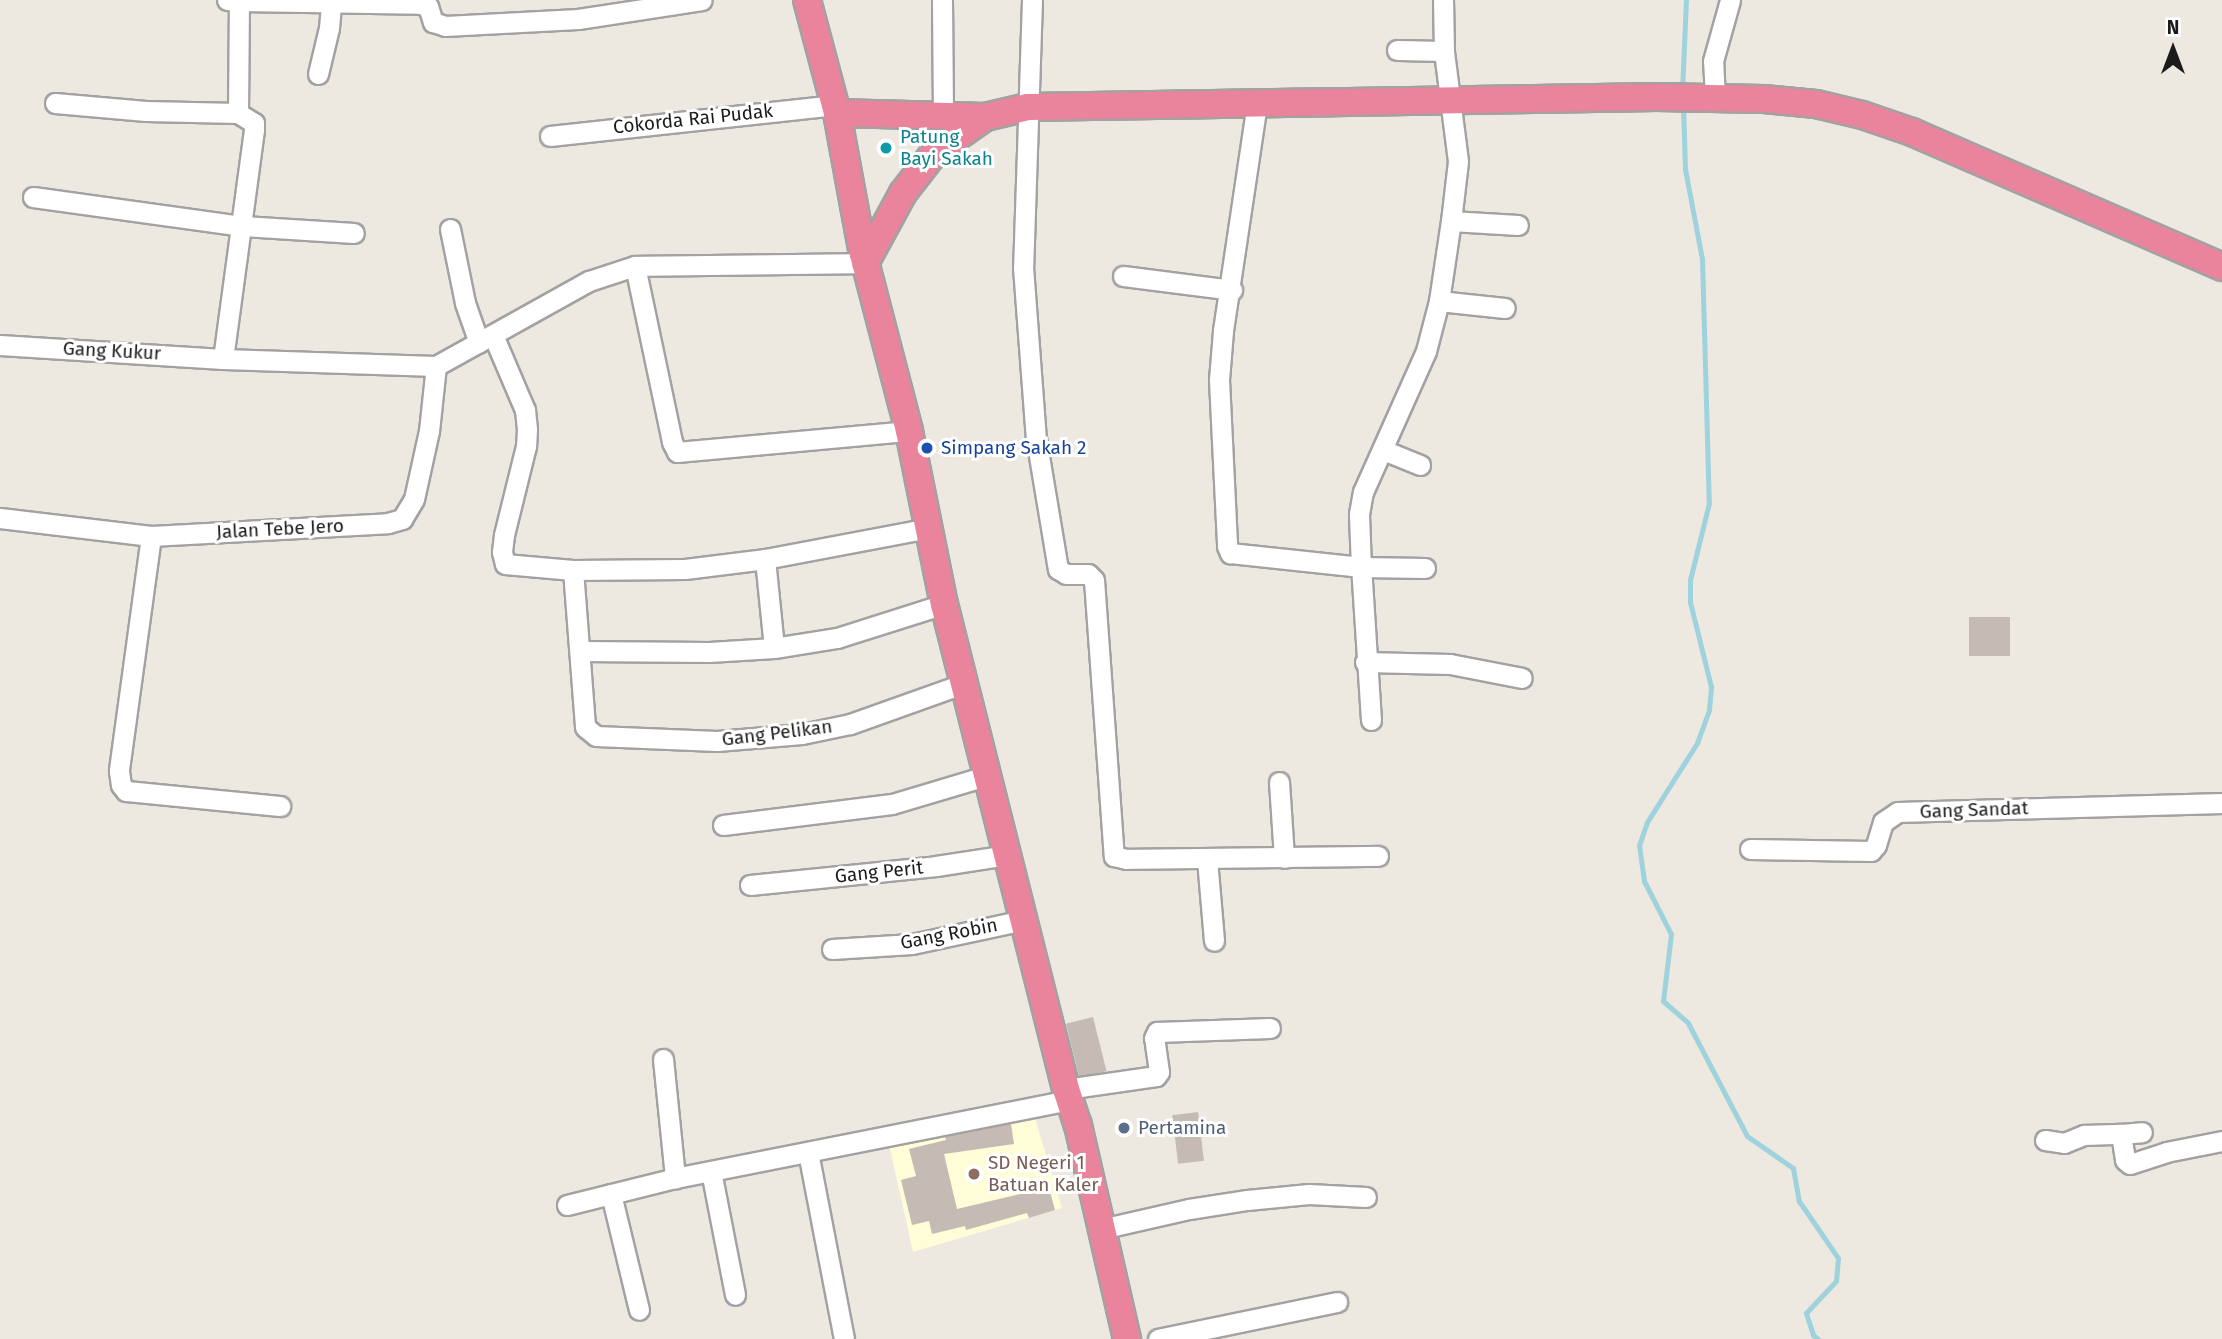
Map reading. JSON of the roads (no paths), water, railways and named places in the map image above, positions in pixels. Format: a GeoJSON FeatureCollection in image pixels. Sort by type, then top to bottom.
{"type":"FeatureCollection","features":[{"type":"Feature","properties":{"kind":"highway"},"geometry":{"type":"LineString","coordinates":[[807,0],[836,109],[865,263],[909,431],[944,604],[1067,1095],[1078,1125],[1127,1339]]}},
{"type":"Feature","properties":{"kind":"highway"},"geometry":{"type":"LineString","coordinates":[[836,109],[985,117],[1028,107],[1657,96],[1816,104],[1875,119],[1935,142],[2222,267]]}},
{"type":"Feature","properties":{"kind":"highway"},"geometry":{"type":"LineString","coordinates":[[865,263],[903,193],[934,153],[985,117]]}},
{"type":"Feature","properties":{"kind":"street"},"geometry":{"type":"LineString","coordinates":[[238,113],[233,1],[420,4],[428,6],[433,22],[445,26],[578,19],[702,0]]}},
{"type":"Feature","properties":{"kind":"street"},"geometry":{"type":"LineString","coordinates":[[942,0],[943,115]]}},
{"type":"Feature","properties":{"kind":"street"},"geometry":{"type":"LineString","coordinates":[[1031,0],[1023,267],[1036,438],[1058,569],[1066,574],[1092,575],[1094,580],[1113,853],[1118,859],[1378,856]]}},
{"type":"Feature","properties":{"kind":"street"},"geometry":{"type":"LineString","coordinates":[[1371,720],[1365,662],[1359,514],[1368,479],[1426,351],[1439,301],[1458,161],[1444,51],[1443,0]]}},
{"type":"Feature","properties":{"kind":"street"},"geometry":{"type":"LineString","coordinates":[[1713,97],[1713,61],[1730,0]]}},
{"type":"Feature","properties":{"kind":"street"},"geometry":{"type":"LineString","coordinates":[[318,74],[329,28],[331,2]]}},
{"type":"Feature","properties":{"kind":"street"},"geometry":{"type":"LineString","coordinates":[[1397,50],[1444,51]]}},
{"type":"Feature","properties":{"kind":"street"},"geometry":{"type":"LineString","coordinates":[[55,103],[146,111],[238,113],[254,123],[243,226],[223,359]]}},
{"type":"Feature","properties":{"kind":"street"},"geometry":{"type":"LineString","coordinates":[[1257,103],[1232,290],[1223,331],[1219,380],[1228,550],[1230,553],[1361,567],[1425,568]]}},
{"type":"Feature","properties":{"kind":"street","name":"Cokorda Rai Pudak"},"geometry":{"type":"LineString","coordinates":[[550,136],[836,109]]}},
{"type":"Feature","properties":{"kind":"street"},"geometry":{"type":"LineString","coordinates":[[33,197],[243,226],[354,233]]}},
{"type":"Feature","properties":{"kind":"street"},"geometry":{"type":"LineString","coordinates":[[1451,221],[1518,225]]}},
{"type":"Feature","properties":{"kind":"street"},"geometry":{"type":"LineString","coordinates":[[450,229],[465,303],[464,351],[525,410],[526,446],[504,535],[502,552],[505,564],[573,570],[685,569],[765,559],[929,528]]}},
{"type":"Feature","properties":{"kind":"street"},"geometry":{"type":"LineString","coordinates":[[464,351],[589,281],[635,266],[865,263]]}},
{"type":"Feature","properties":{"kind":"street"},"geometry":{"type":"LineString","coordinates":[[635,266],[672,442],[677,452],[909,431]]}},
{"type":"Feature","properties":{"kind":"street"},"geometry":{"type":"LineString","coordinates":[[1123,276],[1232,290]]}},
{"type":"Feature","properties":{"kind":"street"},"geometry":{"type":"LineString","coordinates":[[1439,301],[1505,308]]}},
{"type":"Feature","properties":{"kind":"street","name":"Gang Kukur"},"geometry":{"type":"LineString","coordinates":[[0,345],[223,359],[464,351]]}},
{"type":"Feature","properties":{"kind":"street","name":"Jalan Tebe Jero"},"geometry":{"type":"LineString","coordinates":[[0,518],[151,536],[388,523],[401,519],[414,499],[429,431],[464,351]]}},
{"type":"Feature","properties":{"kind":"street"},"geometry":{"type":"LineString","coordinates":[[1383,450],[1420,466]]}},
{"type":"Feature","properties":{"kind":"street"},"geometry":{"type":"LineString","coordinates":[[151,536],[119,771],[121,785],[126,791],[280,806]]}},
{"type":"Feature","properties":{"kind":"street"},"geometry":{"type":"LineString","coordinates":[[765,559],[774,648]]}},
{"type":"Feature","properties":{"kind":"street"},"geometry":{"type":"LineString","coordinates":[[573,570],[580,651],[709,652],[774,648],[837,638],[944,604]]}},
{"type":"Feature","properties":{"kind":"street","name":"Gang Pelikan"},"geometry":{"type":"LineString","coordinates":[[580,651],[585,727],[590,733],[604,737],[704,741],[802,734],[850,724],[965,683]]}},
{"type":"Feature","properties":{"kind":"street"},"geometry":{"type":"LineString","coordinates":[[1365,662],[1450,663],[1522,678]]}},
{"type":"Feature","properties":{"kind":"street"},"geometry":{"type":"LineString","coordinates":[[723,825],[892,804],[989,775]]}},
{"type":"Feature","properties":{"kind":"street"},"geometry":{"type":"LineString","coordinates":[[1279,782],[1284,858]]}},
{"type":"Feature","properties":{"kind":"street","name":"Gang Sandat"},"geometry":{"type":"LineString","coordinates":[[1749,849],[1871,851],[1883,822],[1898,812],[2222,803]]}},
{"type":"Feature","properties":{"kind":"street","name":"Gang Perit"},"geometry":{"type":"LineString","coordinates":[[750,885],[936,866],[1008,855]]}},
{"type":"Feature","properties":{"kind":"street"},"geometry":{"type":"LineString","coordinates":[[1207,859],[1214,941]]}},
{"type":"Feature","properties":{"kind":"street","name":"Gang Robin"},"geometry":{"type":"LineString","coordinates":[[832,948],[912,944],[1024,920]]}},
{"type":"Feature","properties":{"kind":"street"},"geometry":{"type":"LineString","coordinates":[[567,1205],[675,1178],[808,1152],[1156,1076],[1159,1072],[1154,1038],[1157,1032],[1270,1028]]}},
{"type":"Feature","properties":{"kind":"street"},"geometry":{"type":"LineString","coordinates":[[663,1059],[675,1178]]}},
{"type":"Feature","properties":{"kind":"street"},"geometry":{"type":"LineString","coordinates":[[2045,1140],[2064,1143],[2084,1135],[2142,1132]]}},
{"type":"Feature","properties":{"kind":"street"},"geometry":{"type":"LineString","coordinates":[[2121,1134],[2125,1160],[2130,1164],[2166,1152],[2222,1141]]}},
{"type":"Feature","properties":{"kind":"street"},"geometry":{"type":"LineString","coordinates":[[808,1152],[844,1339]]}},
{"type":"Feature","properties":{"kind":"street"},"geometry":{"type":"LineString","coordinates":[[711,1171],[735,1295]]}},
{"type":"Feature","properties":{"kind":"street"},"geometry":{"type":"LineString","coordinates":[[611,1195],[639,1310]]}},
{"type":"Feature","properties":{"kind":"street"},"geometry":{"type":"LineString","coordinates":[[1101,1229],[1189,1209],[1247,1200],[1308,1195],[1366,1197]]}},
{"type":"Feature","properties":{"kind":"street"},"geometry":{"type":"LineString","coordinates":[[1158,1339],[1337,1302]]}},
{"type":"Feature","properties":{"kind":"waterway"},"geometry":{"type":"LineString","coordinates":[[1682,91],[1686,0]]}},
{"type":"Feature","properties":{"kind":"waterway"},"geometry":{"type":"LineString","coordinates":[[1683,105],[1685,169],[1702,259],[1709,503],[1690,580],[1690,602],[1711,687],[1709,710],[1697,743],[1647,822],[1639,845],[1644,881],[1671,934],[1663,1001],[1688,1023],[1747,1136],[1793,1168],[1799,1201],[1838,1258],[1836,1281],[1806,1313],[1813,1335],[1818,1339]]}},
{"type":"Feature","properties":{"kind":"place","name":"Patung Bayi Sakah"},"geometry":{"type":"Point","coordinates":[886,148]}},
{"type":"Feature","properties":{"kind":"place","name":"Simpang Sakah 2"},"geometry":{"type":"Point","coordinates":[927,448]}},
{"type":"Feature","properties":{"kind":"place","name":"Pertamina"},"geometry":{"type":"Point","coordinates":[1124,1128]}},
{"type":"Feature","properties":{"kind":"place","name":"SD Negeri 1 Batuan Kaler"},"geometry":{"type":"Point","coordinates":[974,1174]}}]}
